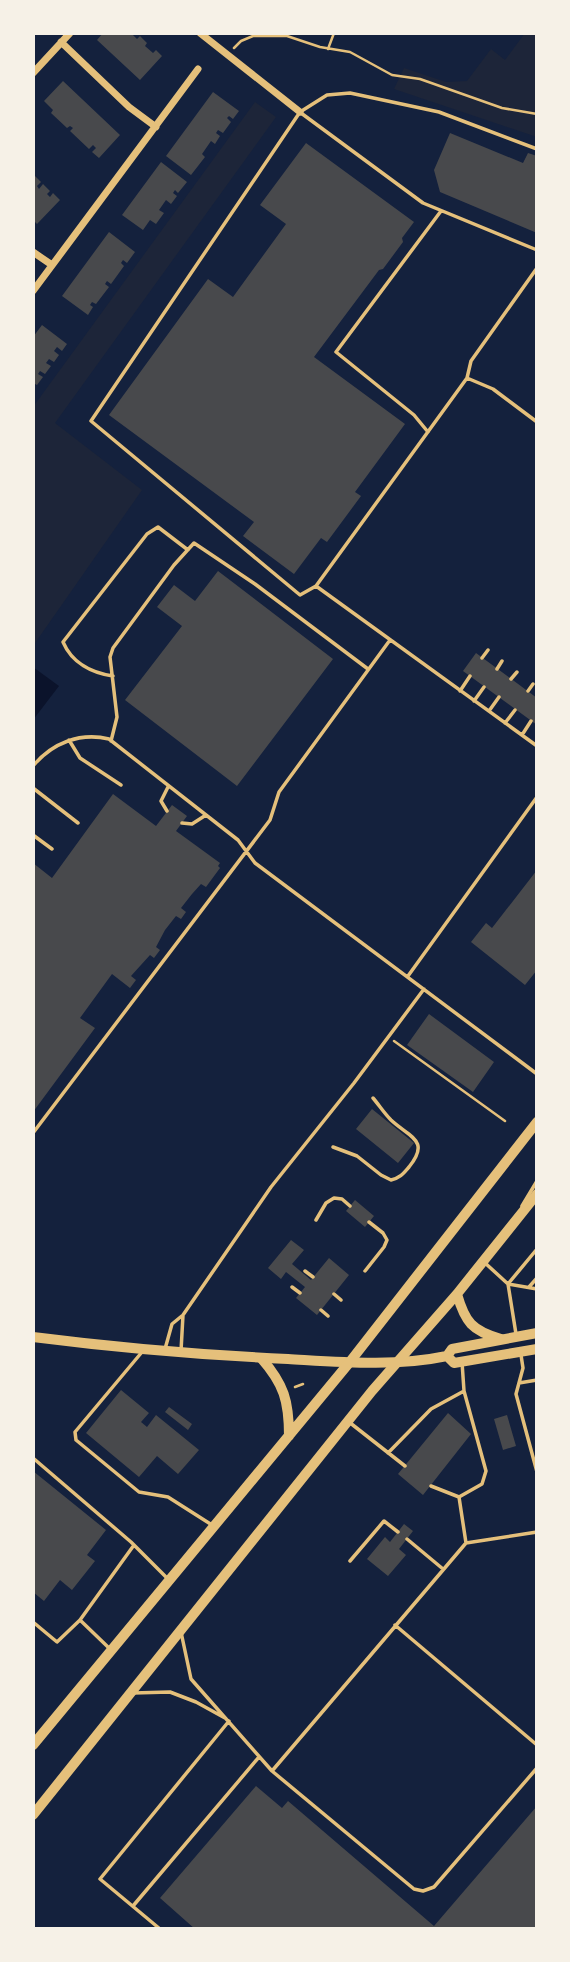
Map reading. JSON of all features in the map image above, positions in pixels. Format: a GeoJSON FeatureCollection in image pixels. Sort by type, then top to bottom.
{"type":"FeatureCollection","features":[{"type":"Feature","properties":{"kind":"main road"},"geometry":{"type":"LineString","coordinates":[[33,1745],[349,1363],[537,1122]]}},
{"type":"Feature","properties":{"kind":"main road"},"geometry":{"type":"LineString","coordinates":[[33,1815],[348,1421],[536,1198]]}},
{"type":"Feature","properties":{"kind":"main road"},"geometry":{"type":"LineString","coordinates":[[457,1294],[465,1317],[473,1328],[481,1334],[501,1339]]}},
{"type":"Feature","properties":{"kind":"main road"},"geometry":{"type":"LineString","coordinates":[[33,1337],[164,1353],[349,1363],[425,1361],[447,1356],[452,1349],[537,1332]]}},
{"type":"Feature","properties":{"kind":"main road"},"geometry":{"type":"LineString","coordinates":[[447,1356],[453,1363],[537,1349]]}},
{"type":"Feature","properties":{"kind":"main road"},"geometry":{"type":"LineString","coordinates":[[261,1358],[277,1376],[284,1393],[289,1416],[289,1436]]}},
{"type":"Feature","properties":{"kind":"street"},"geometry":{"type":"LineString","coordinates":[[33,73],[70,33]]}},
{"type":"Feature","properties":{"kind":"street"},"geometry":{"type":"LineString","coordinates":[[200,33],[300,112]]}},
{"type":"Feature","properties":{"kind":"street"},"geometry":{"type":"LineString","coordinates":[[61,42],[129,107],[156,127]]}},
{"type":"Feature","properties":{"kind":"street"},"geometry":{"type":"LineString","coordinates":[[33,291],[198,69]]}},
{"type":"Feature","properties":{"kind":"street"},"geometry":{"type":"LineString","coordinates":[[33,252],[52,265]]}},
{"type":"Feature","properties":{"kind":"lane"},"geometry":{"type":"LineString","coordinates":[[537,149],[439,112],[350,93],[327,95],[300,112],[91,421],[300,595],[316,586],[428,432],[467,378],[471,361],[537,268]]}},
{"type":"Feature","properties":{"kind":"lane"},"geometry":{"type":"LineString","coordinates":[[300,112],[423,204],[537,250]]}},
{"type":"Feature","properties":{"kind":"lane"},"geometry":{"type":"LineString","coordinates":[[428,432],[414,415],[336,352],[441,211]]}},
{"type":"Feature","properties":{"kind":"lane"},"geometry":{"type":"LineString","coordinates":[[467,378],[493,389],[537,422]]}},
{"type":"Feature","properties":{"kind":"lane"},"geometry":{"type":"LineString","coordinates":[[113,676],[93,673],[68,653],[63,642],[147,534],[158,527],[188,550]]}},
{"type":"Feature","properties":{"kind":"lane"},"geometry":{"type":"LineString","coordinates":[[111,741],[117,717],[110,657],[113,648],[194,543],[255,584],[368,669]]}},
{"type":"Feature","properties":{"kind":"lane"},"geometry":{"type":"LineString","coordinates":[[316,586],[536,745]]}},
{"type":"Feature","properties":{"kind":"lane"},"geometry":{"type":"LineString","coordinates":[[33,1133],[270,820],[279,792],[390,640]]}},
{"type":"Feature","properties":{"kind":"lane"},"geometry":{"type":"LineString","coordinates":[[482,658],[488,650]]}},
{"type":"Feature","properties":{"kind":"lane"},"geometry":{"type":"LineString","coordinates":[[497,669],[502,661]]}},
{"type":"Feature","properties":{"kind":"lane"},"geometry":{"type":"LineString","coordinates":[[511,679],[517,672]]}},
{"type":"Feature","properties":{"kind":"lane"},"geometry":{"type":"LineString","coordinates":[[460,691],[470,676]]}},
{"type":"Feature","properties":{"kind":"lane"},"geometry":{"type":"LineString","coordinates":[[527,691],[533,684]]}},
{"type":"Feature","properties":{"kind":"lane"},"geometry":{"type":"LineString","coordinates":[[474,701],[484,687]]}},
{"type":"Feature","properties":{"kind":"lane"},"geometry":{"type":"LineString","coordinates":[[489,711],[499,698]]}},
{"type":"Feature","properties":{"kind":"lane"},"geometry":{"type":"LineString","coordinates":[[505,723],[515,709]]}},
{"type":"Feature","properties":{"kind":"lane"},"geometry":{"type":"LineString","coordinates":[[522,735],[531,721]]}},
{"type":"Feature","properties":{"kind":"lane"},"geometry":{"type":"LineString","coordinates":[[33,765],[41,755],[69,740],[96,736],[111,741],[238,839],[255,863],[537,1074]]}},
{"type":"Feature","properties":{"kind":"lane"},"geometry":{"type":"LineString","coordinates":[[69,740],[80,758],[121,785]]}},
{"type":"Feature","properties":{"kind":"lane"},"geometry":{"type":"LineString","coordinates":[[167,811],[162,806],[162,801],[168,787]]}},
{"type":"Feature","properties":{"kind":"lane"},"geometry":{"type":"LineString","coordinates":[[33,788],[78,823]]}},
{"type":"Feature","properties":{"kind":"lane"},"geometry":{"type":"LineString","coordinates":[[408,976],[537,797]]}},
{"type":"Feature","properties":{"kind":"lane"},"geometry":{"type":"LineString","coordinates":[[182,823],[192,824],[206,815]]}},
{"type":"Feature","properties":{"kind":"lane"},"geometry":{"type":"LineString","coordinates":[[33,835],[52,849]]}},
{"type":"Feature","properties":{"kind":"lane"},"geometry":{"type":"LineString","coordinates":[[164,1353],[172,1324],[184,1315],[271,1187],[424,989]]}},
{"type":"Feature","properties":{"kind":"lane"},"geometry":{"type":"LineString","coordinates":[[333,1147],[357,1156],[391,1180],[401,1176],[416,1158],[419,1147],[417,1142],[389,1118],[373,1098]]}},
{"type":"Feature","properties":{"kind":"lane"},"geometry":{"type":"LineString","coordinates":[[506,1231],[537,1181]]}},
{"type":"Feature","properties":{"kind":"lane"},"geometry":{"type":"LineString","coordinates":[[316,1220],[326,1203],[334,1198],[342,1199],[351,1206]]}},
{"type":"Feature","properties":{"kind":"lane"},"geometry":{"type":"LineString","coordinates":[[365,1271],[387,1240],[383,1233],[369,1222]]}},
{"type":"Feature","properties":{"kind":"lane"},"geometry":{"type":"LineString","coordinates":[[516,1336],[508,1284],[537,1249]]}},
{"type":"Feature","properties":{"kind":"lane"},"geometry":{"type":"LineString","coordinates":[[483,1261],[508,1284],[537,1289]]}},
{"type":"Feature","properties":{"kind":"lane"},"geometry":{"type":"LineString","coordinates":[[305,1271],[313,1277]]}},
{"type":"Feature","properties":{"kind":"lane"},"geometry":{"type":"LineString","coordinates":[[528,1287],[537,1278]]}},
{"type":"Feature","properties":{"kind":"lane"},"geometry":{"type":"LineString","coordinates":[[292,1287],[300,1293]]}},
{"type":"Feature","properties":{"kind":"lane"},"geometry":{"type":"LineString","coordinates":[[334,1294],[341,1300]]}},
{"type":"Feature","properties":{"kind":"lane"},"geometry":{"type":"LineString","coordinates":[[321,1310],[328,1316]]}},
{"type":"Feature","properties":{"kind":"lane"},"geometry":{"type":"LineString","coordinates":[[181,1354],[184,1315]]}},
{"type":"Feature","properties":{"kind":"lane"},"geometry":{"type":"LineString","coordinates":[[143,1351],[75,1432],[76,1440],[139,1492],[168,1497],[214,1526]]}},
{"type":"Feature","properties":{"kind":"lane"},"geometry":{"type":"LineString","coordinates":[[520,1352],[523,1368],[516,1394],[537,1472]]}},
{"type":"Feature","properties":{"kind":"lane"},"geometry":{"type":"LineString","coordinates":[[459,1497],[482,1484],[486,1471],[464,1391],[462,1362]]}},
{"type":"Feature","properties":{"kind":"lane"},"geometry":{"type":"LineString","coordinates":[[519,1383],[537,1380]]}},
{"type":"Feature","properties":{"kind":"lane"},"geometry":{"type":"LineString","coordinates":[[388,1452],[431,1409],[464,1391]]}},
{"type":"Feature","properties":{"kind":"lane"},"geometry":{"type":"LineString","coordinates":[[348,1421],[405,1466]]}},
{"type":"Feature","properties":{"kind":"lane"},"geometry":{"type":"LineString","coordinates":[[33,1458],[134,1545],[170,1580]]}},
{"type":"Feature","properties":{"kind":"lane"},"geometry":{"type":"LineString","coordinates":[[431,1486],[459,1497]]}},
{"type":"Feature","properties":{"kind":"lane"},"geometry":{"type":"LineString","coordinates":[[459,1497],[466,1543]]}},
{"type":"Feature","properties":{"kind":"lane"},"geometry":{"type":"LineString","coordinates":[[350,1562],[384,1521],[398,1532]]}},
{"type":"Feature","properties":{"kind":"lane"},"geometry":{"type":"LineString","coordinates":[[272,1771],[466,1543],[537,1532]]}},
{"type":"Feature","properties":{"kind":"lane"},"geometry":{"type":"LineString","coordinates":[[407,1539],[443,1569]]}},
{"type":"Feature","properties":{"kind":"lane"},"geometry":{"type":"LineString","coordinates":[[33,1622],[57,1642],[80,1620],[134,1545]]}},
{"type":"Feature","properties":{"kind":"lane"},"geometry":{"type":"LineString","coordinates":[[80,1620],[112,1650]]}},
{"type":"Feature","properties":{"kind":"lane"},"geometry":{"type":"LineString","coordinates":[[395,1625],[537,1745]]}},
{"type":"Feature","properties":{"kind":"lane"},"geometry":{"type":"LineString","coordinates":[[181,1630],[191,1679],[259,1757],[272,1771],[414,1889],[423,1891],[434,1887],[537,1768]]}},
{"type":"Feature","properties":{"kind":"lane"},"geometry":{"type":"LineString","coordinates":[[132,1692],[170,1692],[196,1702],[229,1721]]}},
{"type":"Feature","properties":{"kind":"lane"},"geometry":{"type":"LineString","coordinates":[[160,1929],[100,1879],[229,1721]]}},
{"type":"Feature","properties":{"kind":"lane"},"geometry":{"type":"LineString","coordinates":[[133,1906],[259,1757]]}},
{"type":"Feature","properties":{"kind":"path"},"geometry":{"type":"LineString","coordinates":[[328,48],[334,33]]}},
{"type":"Feature","properties":{"kind":"path"},"geometry":{"type":"LineString","coordinates":[[234,48],[246,38],[275,34],[298,38],[356,54],[397,77],[420,79],[502,108],[537,114]]}},
{"type":"Feature","properties":{"kind":"path"},"geometry":{"type":"LineString","coordinates":[[388,1036],[505,1121]]}},
{"type":"Feature","properties":{"kind":"path"},"geometry":{"type":"LineString","coordinates":[[295,1387],[302,1383]]}},
{"type":"Feature","properties":{"kind":"shaded area"},"geometry":{"type":"Polygon","coordinates":[[[525,33],[537,33],[537,137],[394,89],[404,68],[446,82],[467,81],[491,49],[505,60],[525,33]]]}},
{"type":"Feature","properties":{"kind":"shaded area"},"geometry":{"type":"Polygon","coordinates":[[[255,102],[276,117],[55,423],[142,490],[33,646],[33,407],[255,102]]]}},
{"type":"Feature","properties":{"kind":"shaded area"},"geometry":{"type":"Polygon","coordinates":[[[33,667],[59,686],[33,720],[33,667]]]}},
{"type":"Feature","properties":{"kind":"building"},"geometry":{"type":"Polygon","coordinates":[[[103,33],[131,33],[137,39],[140,36],[147,43],[145,46],[153,53],[156,50],[162,56],[140,80],[97,40],[103,33]]]}},
{"type":"Feature","properties":{"kind":"building"},"geometry":{"type":"Polygon","coordinates":[[[63,81],[120,135],[99,158],[92,152],[96,148],[93,145],[89,149],[70,131],[73,128],[67,128],[51,113],[53,110],[44,101],[63,81]]]}},
{"type":"Feature","properties":{"kind":"building"},"geometry":{"type":"Polygon","coordinates":[[[213,92],[239,111],[233,119],[229,116],[227,118],[231,122],[223,133],[218,130],[216,133],[220,136],[215,144],[211,141],[202,154],[205,157],[191,175],[166,156],[213,92]]]}},
{"type":"Feature","properties":{"kind":"building"},"geometry":{"type":"Polygon","coordinates":[[[450,133],[523,163],[528,153],[537,156],[537,233],[440,192],[434,170],[450,133]]]}},
{"type":"Feature","properties":{"kind":"building"},"geometry":{"type":"Polygon","coordinates":[[[306,143],[414,222],[383,269],[379,270],[314,357],[405,424],[355,492],[361,496],[327,542],[321,538],[294,574],[243,536],[254,522],[109,415],[208,279],[233,297],[286,224],[260,205],[306,143]]]}},
{"type":"Feature","properties":{"kind":"building"},"geometry":{"type":"Polygon","coordinates":[[[161,162],[187,182],[178,193],[175,190],[173,193],[177,196],[171,204],[166,200],[159,210],[164,213],[156,224],[150,220],[143,230],[122,215],[161,162]]]}},
{"type":"Feature","properties":{"kind":"building"},"geometry":{"type":"Polygon","coordinates":[[[33,174],[41,182],[37,186],[39,189],[43,184],[50,191],[47,194],[50,197],[53,193],[60,200],[37,224],[33,220],[33,174]]]}},
{"type":"Feature","properties":{"kind":"building"},"geometry":{"type":"Polygon","coordinates":[[[109,232],[135,252],[127,263],[123,260],[121,263],[124,266],[111,284],[107,281],[105,284],[109,287],[96,304],[92,302],[90,305],[93,307],[88,315],[62,296],[109,232]]]}},
{"type":"Feature","properties":{"kind":"building"},"geometry":{"type":"Polygon","coordinates":[[[42,325],[67,344],[62,351],[57,347],[54,351],[59,355],[54,362],[49,359],[46,363],[51,366],[45,374],[40,371],[38,374],[43,377],[37,385],[33,383],[33,337],[42,325]]]}},
{"type":"Feature","properties":{"kind":"building"},"geometry":{"type":"Polygon","coordinates":[[[218,571],[333,659],[237,786],[125,700],[182,626],[157,607],[174,585],[195,601],[218,571]]]}},
{"type":"Feature","properties":{"kind":"building"},"geometry":{"type":"Polygon","coordinates":[[[476,653],[537,698],[537,725],[463,671],[476,653]]]}},
{"type":"Feature","properties":{"kind":"building"},"geometry":{"type":"Polygon","coordinates":[[[113,794],[156,826],[172,805],[187,816],[176,831],[220,863],[220,868],[206,887],[201,884],[181,908],[186,912],[181,919],[176,916],[165,930],[156,947],[160,950],[154,958],[150,955],[131,976],[136,980],[130,988],[112,974],[80,1018],[95,1028],[33,1112],[33,863],[52,878],[113,794]]]}},
{"type":"Feature","properties":{"kind":"building"},"geometry":{"type":"Polygon","coordinates":[[[537,870],[537,970],[525,985],[471,942],[486,923],[492,928],[537,870]]]}},
{"type":"Feature","properties":{"kind":"building"},"geometry":{"type":"Polygon","coordinates":[[[429,1014],[494,1062],[473,1092],[407,1045],[429,1014]]]}},
{"type":"Feature","properties":{"kind":"building"},"geometry":{"type":"Polygon","coordinates":[[[372,1109],[414,1143],[398,1163],[356,1129],[372,1109]]]}},
{"type":"Feature","properties":{"kind":"building"},"geometry":{"type":"Polygon","coordinates":[[[355,1200],[374,1216],[365,1227],[346,1211],[355,1200]]]}},
{"type":"Feature","properties":{"kind":"building"},"geometry":{"type":"Polygon","coordinates":[[[291,1240],[304,1250],[292,1264],[311,1280],[329,1258],[349,1275],[317,1315],[296,1298],[305,1287],[286,1272],[281,1279],[268,1268],[291,1240]]]}},
{"type":"Feature","properties":{"kind":"building"},"geometry":{"type":"Polygon","coordinates":[[[121,1390],[149,1413],[141,1422],[147,1427],[156,1415],[199,1450],[178,1474],[157,1456],[139,1477],[86,1433],[121,1390]]]}},
{"type":"Feature","properties":{"kind":"building"},"geometry":{"type":"Polygon","coordinates":[[[169,1407],[192,1424],[188,1430],[165,1412],[169,1407]]]}},
{"type":"Feature","properties":{"kind":"building"},"geometry":{"type":"Polygon","coordinates":[[[448,1413],[471,1434],[423,1495],[398,1474],[448,1413]]]}},
{"type":"Feature","properties":{"kind":"building"},"geometry":{"type":"Polygon","coordinates":[[[507,1415],[516,1446],[503,1450],[494,1419],[507,1415]]]}},
{"type":"Feature","properties":{"kind":"building"},"geometry":{"type":"Polygon","coordinates":[[[33,1471],[106,1530],[87,1555],[95,1561],[72,1590],[60,1580],[44,1601],[33,1592],[33,1471]]]}},
{"type":"Feature","properties":{"kind":"building"},"geometry":{"type":"Polygon","coordinates":[[[404,1524],[413,1531],[399,1549],[406,1555],[388,1576],[367,1559],[385,1537],[390,1542],[404,1524]]]}},
{"type":"Feature","properties":{"kind":"building"},"geometry":{"type":"Polygon","coordinates":[[[256,1786],[282,1808],[288,1801],[434,1926],[537,1806],[537,1929],[195,1929],[160,1898],[256,1786]]]}}]}
